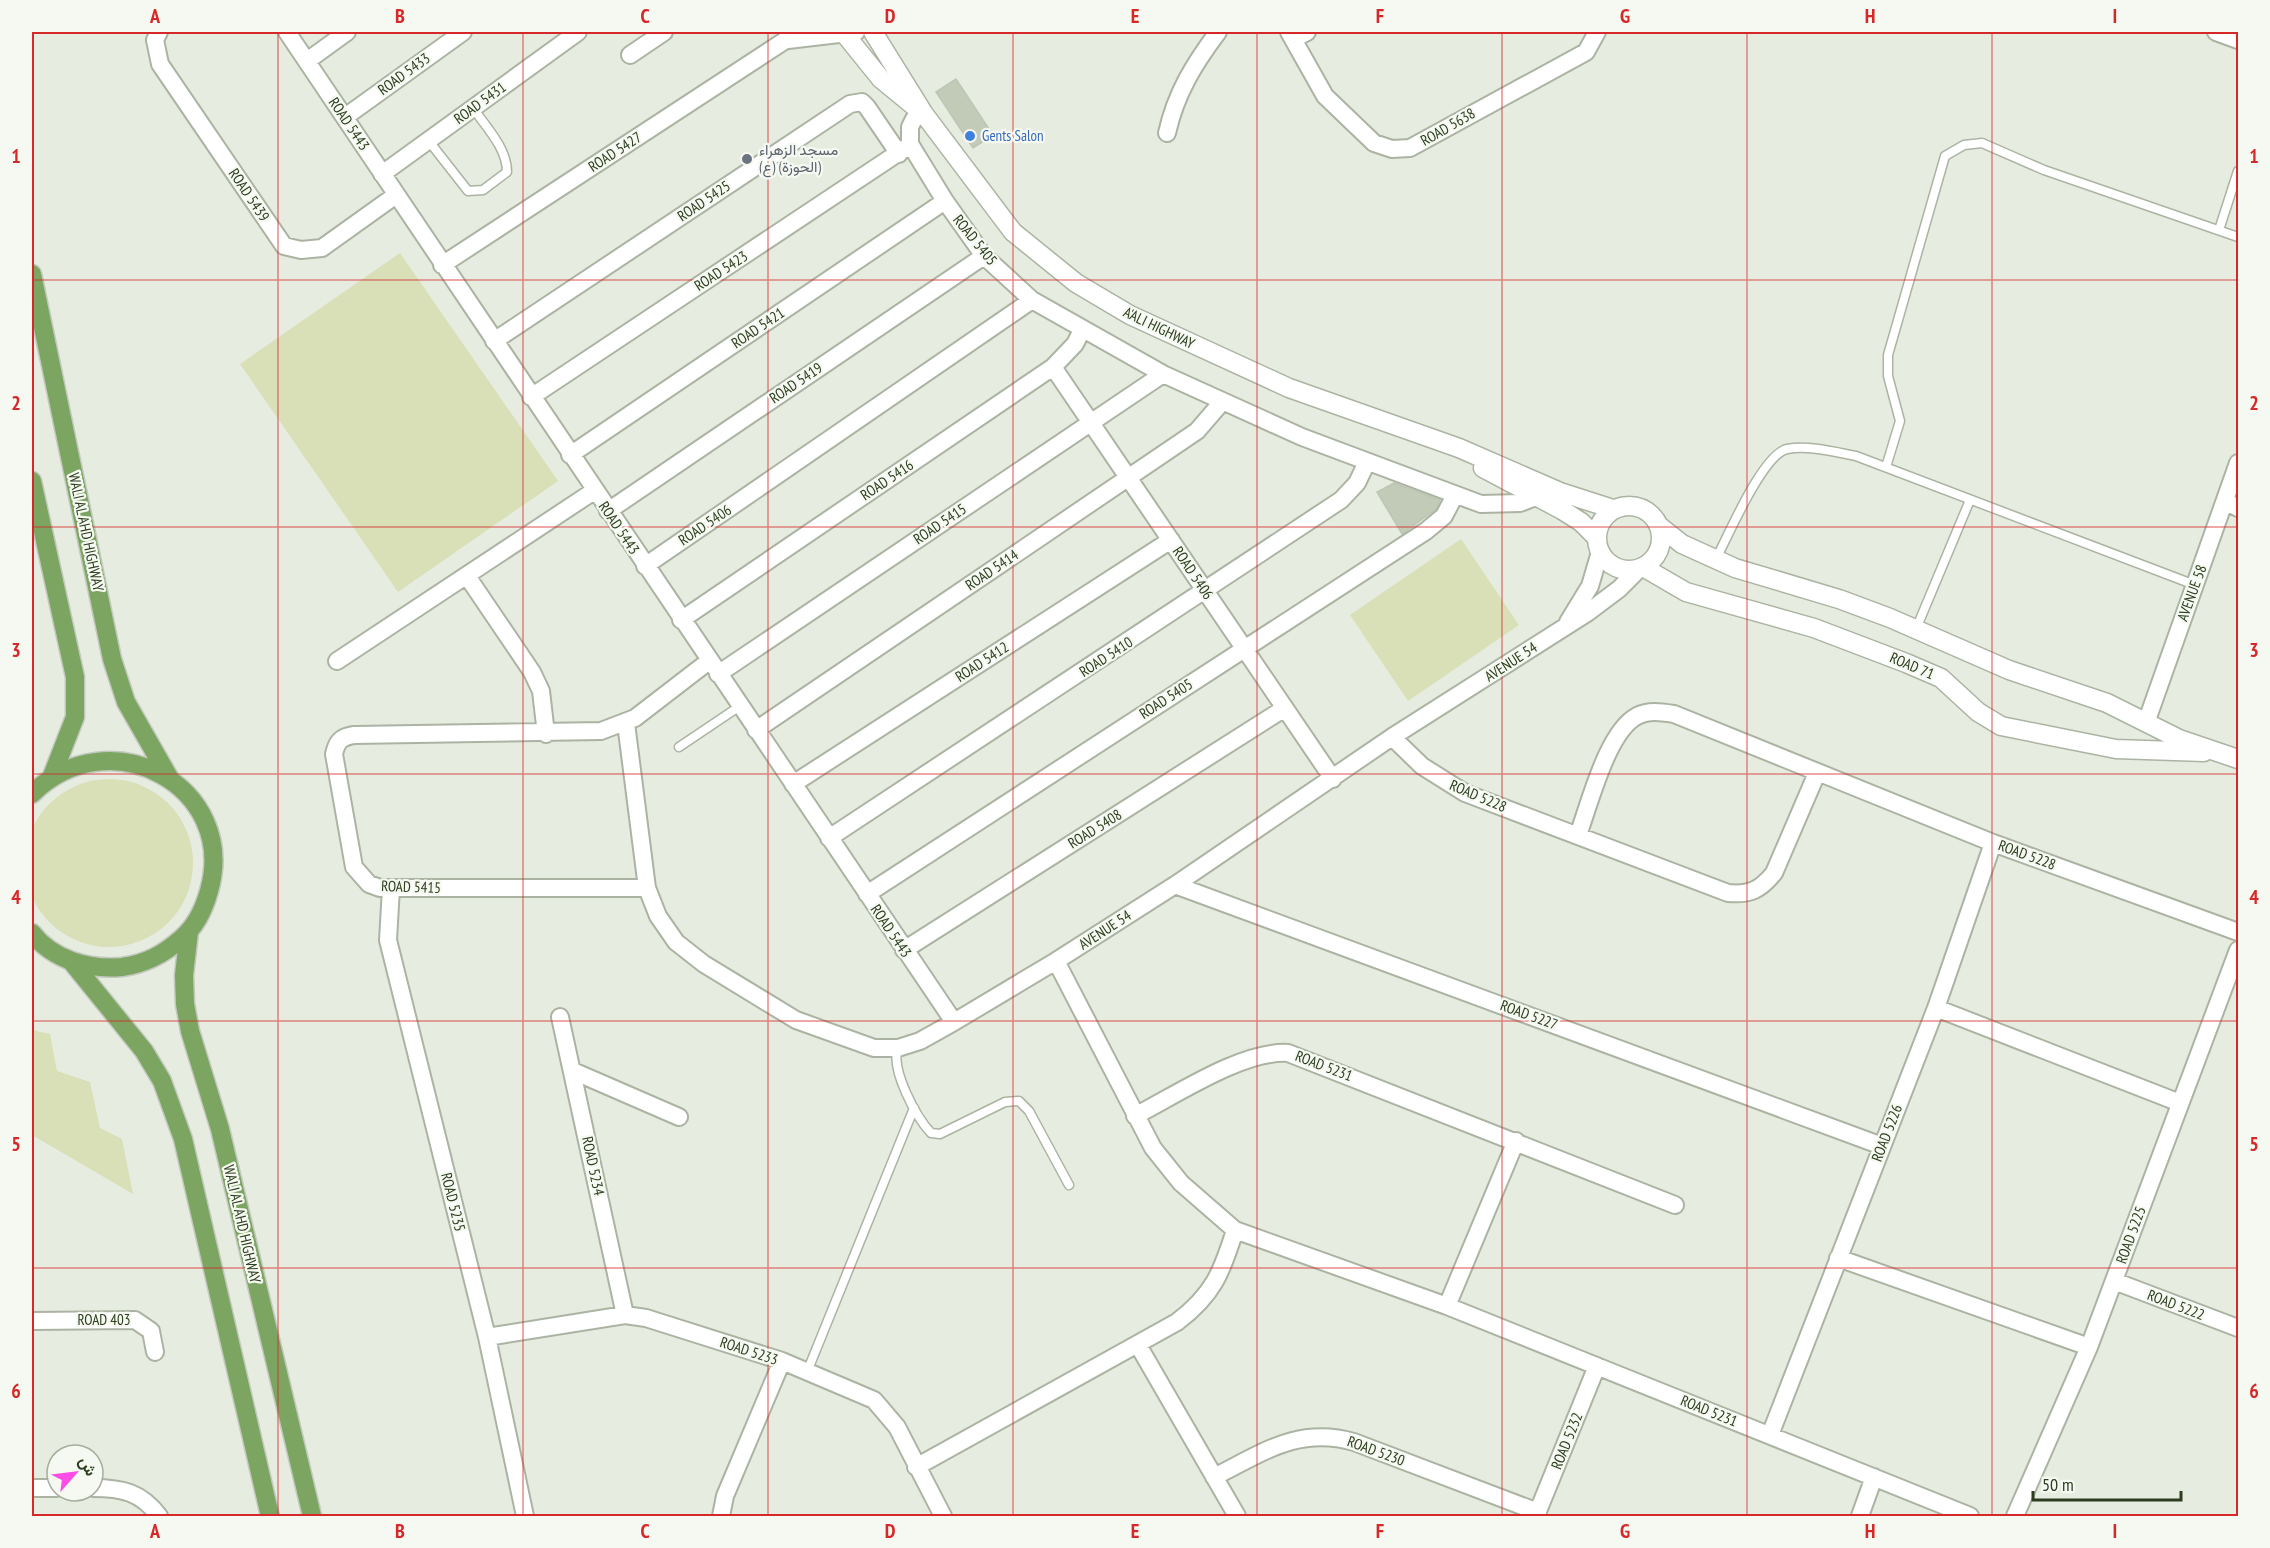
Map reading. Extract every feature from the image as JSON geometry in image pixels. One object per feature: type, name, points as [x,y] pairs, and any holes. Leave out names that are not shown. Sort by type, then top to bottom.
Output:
[{"type":"main road","name":"WALI AL AHD HIGHWAY","points":[[32,274],[112,659],[126,702],[170,779]]},
{"type":"main road","points":[[32,481],[75,677],[75,717],[52,776]]},
{"type":"main road","points":[[32,794],[52,776],[81,763],[112,759],[142,765],[170,779],[190,799],[205,823],[213,851],[212,880],[204,907],[189,932],[165,953],[135,965],[103,968],[71,961],[52,951],[32,933]]},
{"type":"main road","name":"WALI AL AHD HIGHWAY","points":[[189,932],[184,975],[185,1004],[190,1031],[220,1129],[312,1516]]},
{"type":"main road","points":[[71,961],[144,1051],[162,1082],[183,1139],[270,1516]]},
{"type":"street","name":"ROAD 5439","points":[[159,32],[155,40],[160,64],[284,246],[301,250],[322,248],[396,195]]},
{"type":"street","name":"ROAD 5443","points":[[287,32],[954,1023]]},
{"type":"street","points":[[307,61],[347,32]]},
{"type":"street","name":"ROAD 5433","points":[[345,117],[463,32]]},
{"type":"street","name":"ROAD 5431","points":[[382,174],[578,32]]},
{"type":"street","points":[[630,55],[664,32]]},
{"type":"street","name":"A'ALI HIGHWAY","points":[[847,32],[881,79],[899,96],[924,114]]},
{"type":"street","name":"ROAD 5427","points":[[442,265],[793,36],[847,32]]},
{"type":"street","name":"A'ALI HIGHWAY","points":[[873,32],[924,114],[1013,232],[1076,283],[1130,315],[1289,388],[1459,448],[1560,492],[1613,510]]},
{"type":"street","points":[[1167,134],[1171,115],[1185,79],[1218,32]]},
{"type":"street","points":[[2216,32],[2238,40]]},
{"type":"street","name":"ROAD 5638","points":[[1296,34],[1325,96],[1374,143],[1392,149],[1410,148],[1586,52],[1597,33]]},
{"type":"street","name":"ROAD 5425","points":[[494,341],[850,104],[862,102],[867,106],[904,149]]},
{"type":"street","points":[[904,149],[914,119],[924,114]]},
{"type":"street","name":"ROAD 5405","points":[[904,149],[984,256],[1032,300],[1082,330],[1163,374],[1222,402],[1302,437],[1455,495],[1481,504],[1500,506],[1520,503],[1538,496]]},
{"type":"street","name":"ROAD 5423","points":[[531,397],[904,149]]},
{"type":"street","name":"ROAD 5421","points":[[570,455],[945,201]]},
{"type":"street","name":"ROAD 5419","points":[[608,511],[984,256]]},
{"type":"street","name":"ROAD 5406","points":[[645,566],[1032,300]]},
{"type":"street","name":"ROAD 5416","points":[[681,620],[1053,367],[1075,344],[1082,330]]},
{"type":"street","name":"ROAD 5406","points":[[1053,367],[1333,779]]},
{"type":"street","name":"ROAD 5415","points":[[647,888],[391,888],[369,884],[354,867],[334,754],[336,743],[344,736],[354,735],[546,734],[601,731],[626,723],[1092,423],[1163,374]]},
{"type":"street","name":"ROAD 5414","points":[[756,730],[1197,431],[1222,402]]},
{"type":"street","name":"A'ALI HIGHWAY","points":[[1459,448],[1486,470],[1538,496],[1581,522],[1598,545]]},
{"type":"street","name":"ROAD 5410","points":[[829,838],[1341,500],[1358,483],[1367,462]]},
{"type":"street","name":"AVENUE 58","points":[[2146,723],[2195,585],[2231,505],[2238,463]]},
{"type":"street","points":[[337,661],[594,491]]},
{"type":"street","name":"ROAD 5405","points":[[867,894],[1431,528],[1444,516],[1455,495]]},
{"type":"street","points":[[1624,506],[1642,508],[1652,515],[1659,525],[1660,546],[1649,565],[1641,568],[1629,570],[1615,567],[1598,545],[1601,521],[1613,510],[1624,506]]},
{"type":"street","name":"ROAD 71","points":[[1659,525],[1682,544],[1735,568],[1839,599],[1916,629],[2009,670],[2107,703],[2179,740],[2238,759]]},
{"type":"street","name":"ROAD 5412","points":[[793,784],[1171,540]]},
{"type":"street","name":"AVENUE 54","points":[[1566,626],[1590,586],[1598,545]]},
{"type":"street","name":"ROAD 71","points":[[1641,568],[1686,592],[1814,628],[1941,678],[1978,712],[2001,726],[2116,749],[2182,753],[2214,751]]},
{"type":"street","name":"AVENUE 54","points":[[647,888],[658,916],[676,942],[704,964],[796,1020],[874,1048],[898,1048],[920,1041],[1056,961],[1175,885],[1392,737],[1566,626],[1619,589],[1641,568]]},
{"type":"street","points":[[467,576],[532,672],[541,691],[546,734]]},
{"type":"street","name":"ROAD 5408","points":[[904,950],[1285,708]]},
{"type":"street","name":"ROAD 5228","points":[[1578,835],[1614,739],[1624,724],[1639,715],[1656,711],[1674,714],[1993,843],[2238,932]]},
{"type":"street","points":[[626,723],[647,888]]},
{"type":"street","name":"ROAD 5228","points":[[1392,737],[1422,766],[1465,793],[1728,893],[1746,894],[1762,887],[1774,873],[1817,773]]},
{"type":"street","name":"ROAD 5226","points":[[1770,1435],[1936,1008],[1993,843]]},
{"type":"street","name":"ROAD 5227","points":[[1175,885],[1882,1146]]},
{"type":"street","name":"ROAD 5235","points":[[391,888],[388,940],[487,1337],[525,1516]]},
{"type":"street","name":"ROAD 5225","points":[[2015,1516],[2089,1347],[2180,1103],[2234,978],[2238,950]]},
{"type":"street","name":"ROAD 5231","points":[[1056,961],[1153,1148],[1181,1183],[1235,1230],[1447,1306],[1970,1516]]},
{"type":"street","points":[[1936,1008],[2180,1103]]},
{"type":"street","name":"ROAD 5234","points":[[560,1017],[625,1315]]},
{"type":"street","name":"ROAD 5231","points":[[1135,1116],[1245,1059],[1259,1054],[1281,1052],[1302,1057],[1675,1205]]},
{"type":"street","points":[[573,1071],[679,1117]]},
{"type":"street","points":[[1447,1306],[1516,1141]]},
{"type":"street","points":[[916,1467],[1138,1345],[1196,1308],[1211,1290],[1222,1269],[1235,1230]]},
{"type":"street","points":[[1838,1258],[2089,1347]]},
{"type":"street","name":"ROAD 5222","points":[[2114,1281],[2238,1328]]},
{"type":"street","name":"ROAD 5233","points":[[487,1337],[625,1315],[646,1318],[782,1361],[874,1400],[897,1427],[943,1516]]},
{"type":"street","name":"ROAD 403","points":[[32,1321],[135,1320],[151,1331],[155,1352]]},
{"type":"street","points":[[1138,1345],[1237,1516]]},
{"type":"street","points":[[721,1516],[725,1496],[782,1361]]},
{"type":"street","name":"ROAD 5232","points":[[1537,1514],[1597,1366]]},
{"type":"street","name":"ROAD 5230","points":[[1214,1477],[1282,1443],[1296,1438],[1325,1436],[1354,1442],[1537,1514]]},
{"type":"street","points":[[1860,1516],[1875,1477]]},
{"type":"street","points":[[105,1489],[130,1491],[145,1500],[159,1516]]},
{"type":"lane","points":[[428,141],[468,191],[483,190],[507,172],[507,164],[504,154],[473,108]]},
{"type":"lane","points":[[1886,467],[1900,421],[1888,376],[1888,356],[1945,156],[1964,145],[1982,142],[2044,170],[2238,237]]},
{"type":"lane","points":[[2219,230],[2238,171]]},
{"type":"lane","points":[[1716,559],[1766,464],[1785,449],[1815,449],[1856,456],[2195,585]]},
{"type":"lane","points":[[1916,629],[1970,500]]},
{"type":"lane","points":[[679,747],[740,706]]},
{"type":"lane","points":[[898,1048],[895,1056],[897,1064],[914,1108],[928,1130],[936,1135],[1005,1102],[1019,1101],[1029,1111],[1069,1185]]},
{"type":"lane","points":[[807,1372],[914,1108]]},
{"type":"green space","points":[[400,253],[558,481],[398,592],[240,364]]},
{"type":"green space","points":[[1461,539],[1519,625],[1408,701],[1350,615]]},
{"type":"green space","points":[[109,779],[141,785],[156,793],[168,804],[179,816],[187,831],[193,863],[187,895],[179,910],[168,922],[156,933],[141,941],[109,947],[77,941],[62,933],[50,922],[39,910],[31,895],[25,863],[31,831],[39,816],[50,804],[62,793],[77,785]]},
{"type":"green space","points":[[32,1030],[50,1034],[57,1071],[90,1082],[100,1128],[122,1139],[133,1194],[32,1135]]},
{"type":"building","points":[[956,79],[993,135],[973,148],[936,92]]},
{"type":"building","points":[[1394,483],[1440,500],[1436,509],[1402,534],[1377,492]]},
{"type":"place","name":"Gents Salon","points":[[970,136]]},
{"type":"place","name":"مسجد الزهراء (ع) (الحوزة)","points":[[747,159]]}]
